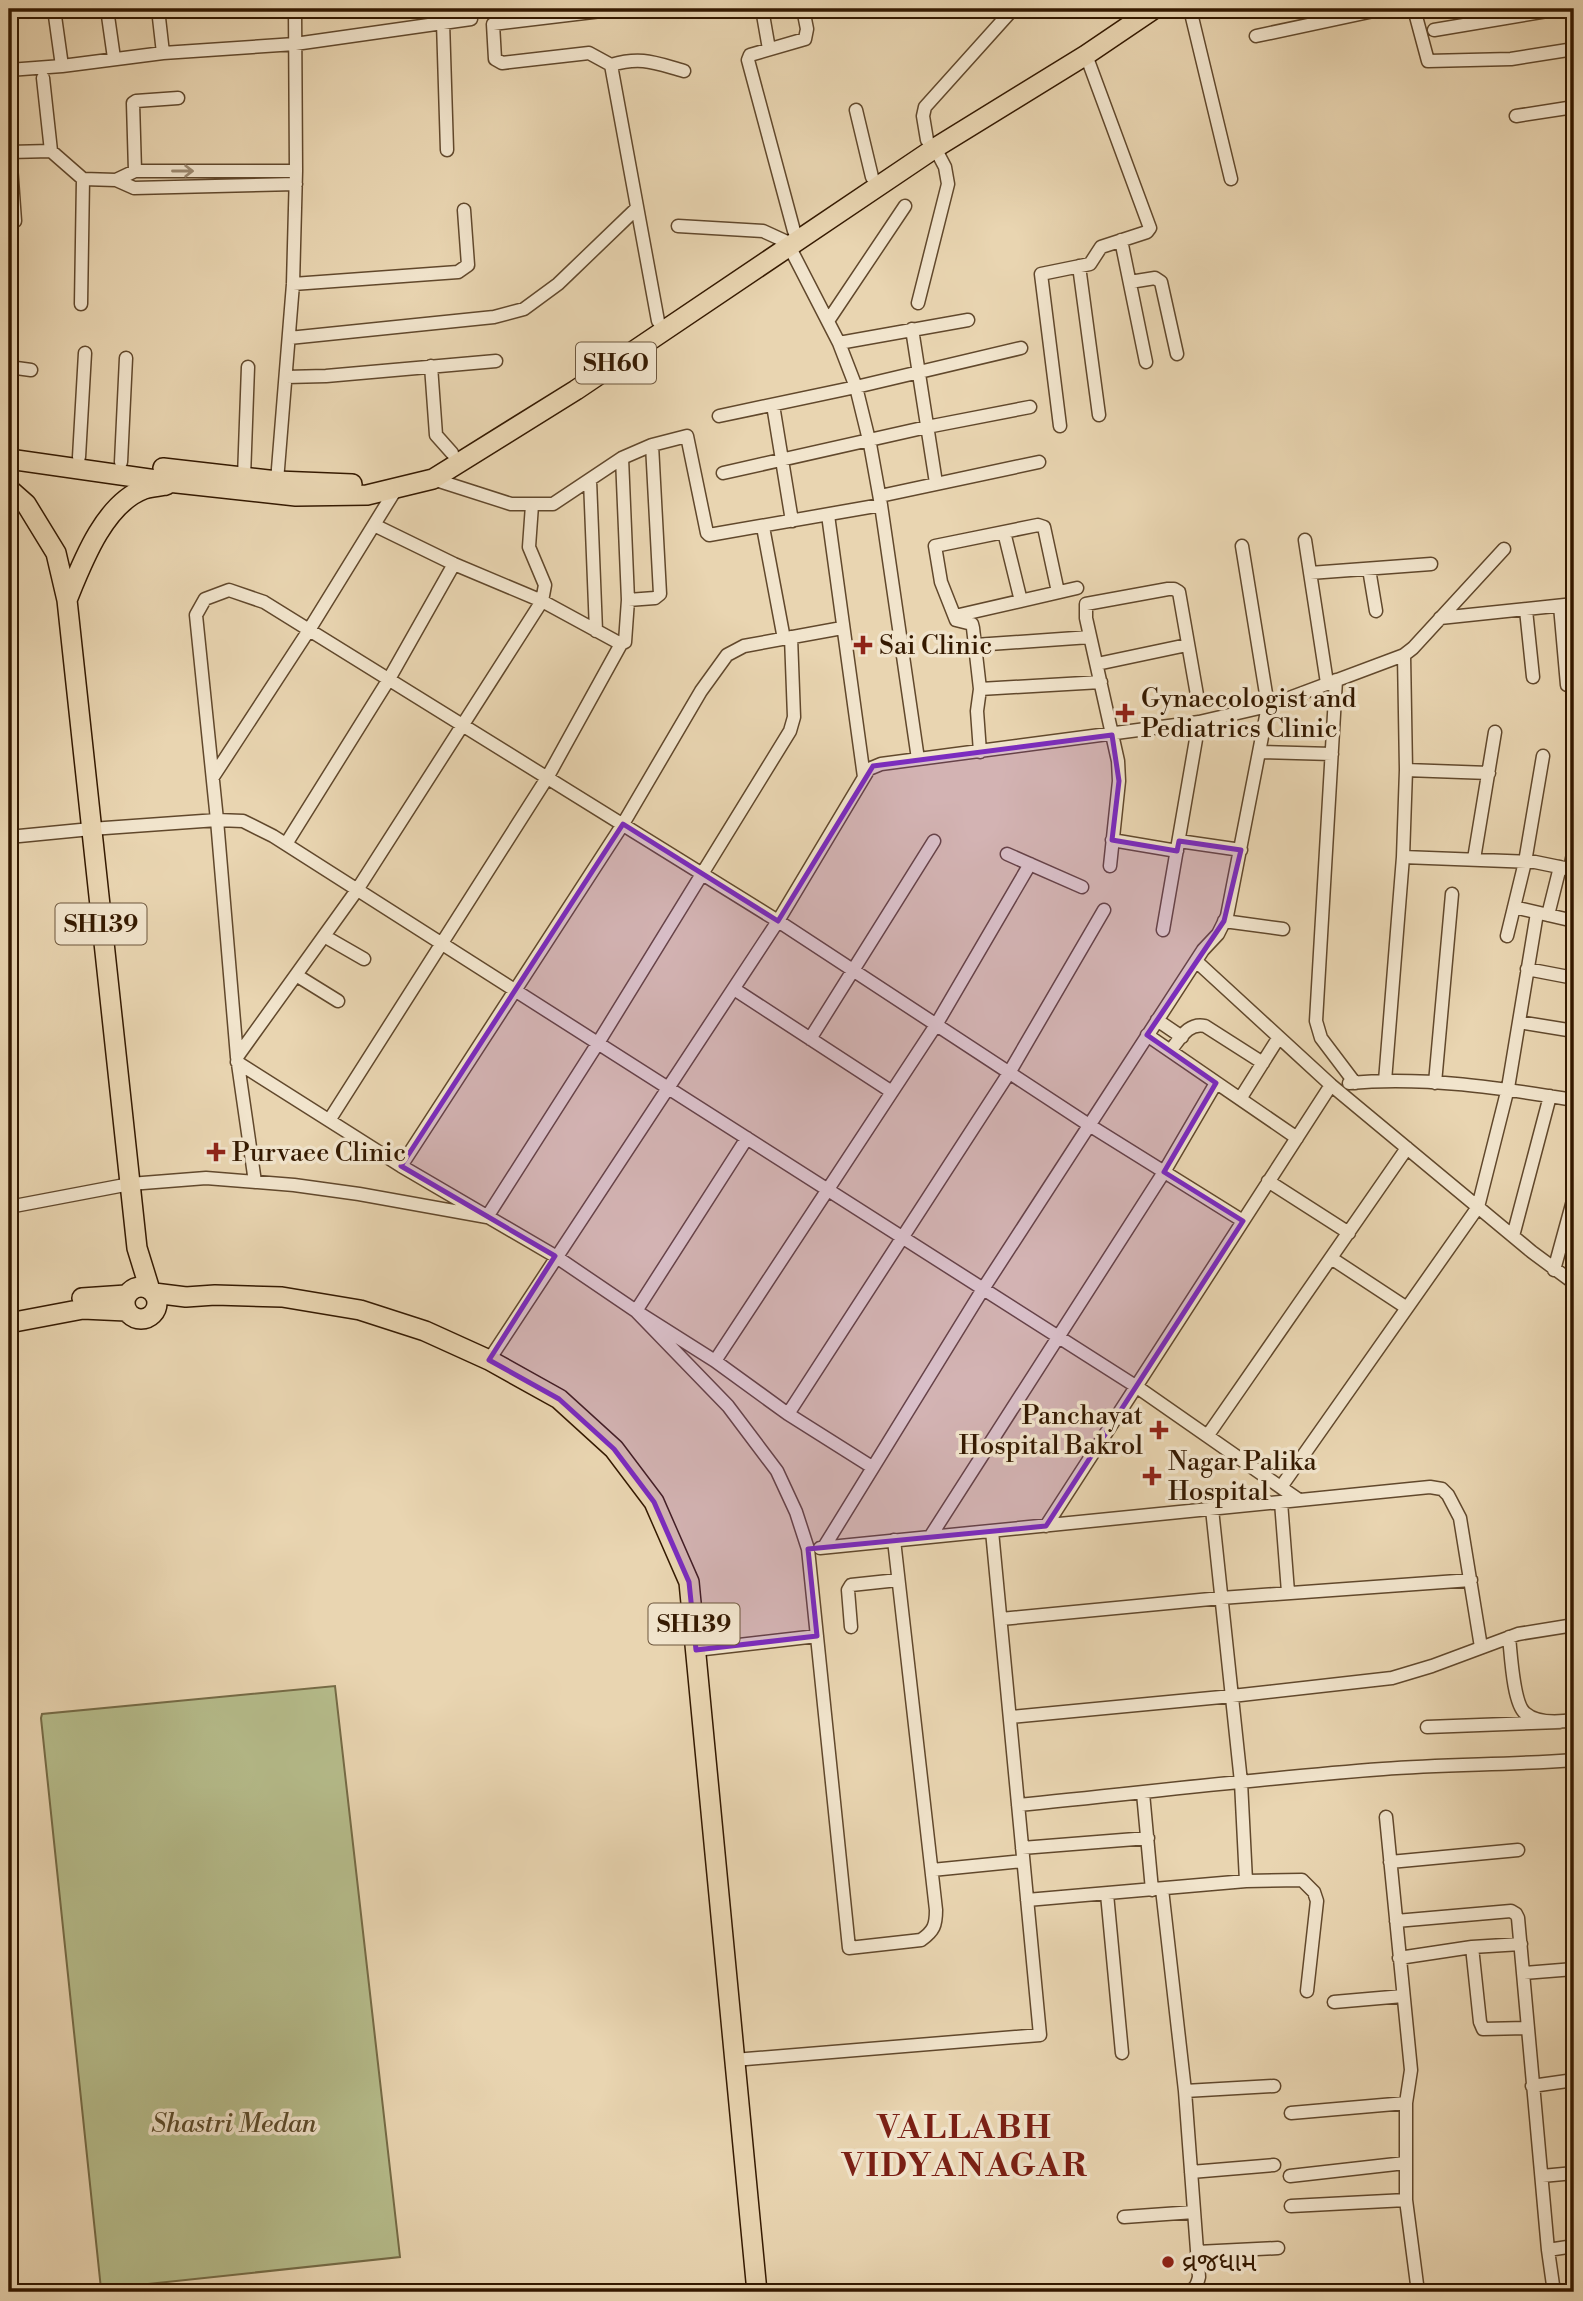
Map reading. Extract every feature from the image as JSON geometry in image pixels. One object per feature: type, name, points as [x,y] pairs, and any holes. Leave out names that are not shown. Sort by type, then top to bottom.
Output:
[{"type":"main road","name":"SH60","points":[[9,458],[277,488],[387,481],[434,464],[498,427],[788,238],[1131,9]]},
{"type":"main road","name":"SH60","points":[[9,448],[121,462],[178,477],[244,477],[304,497],[367,495],[433,479],[576,390],[872,177],[1086,55],[1154,9]]},
{"type":"main road","points":[[67,600],[82,563],[108,517],[127,499],[178,477]]},
{"type":"main road","name":"SH139","points":[[9,489],[26,505],[55,553],[67,600],[137,1248],[140,1298],[215,1295],[282,1297],[360,1310],[425,1331],[489,1360],[559,1399],[614,1449],[654,1502],[689,1582],[757,2292]]},
{"type":"main road","points":[[9,1311],[84,1297],[140,1298]]},
{"type":"main road","points":[[9,1323],[140,1298]]},
{"type":"street","points":[[54,9],[62,66]]},
{"type":"street","points":[[107,9],[114,58]]},
{"type":"street","points":[[158,9],[163,52]]},
{"type":"street","points":[[277,488],[293,284],[296,178],[295,9]]},
{"type":"street","points":[[618,9],[493,24],[495,59],[498,62],[589,52],[611,65],[647,60],[684,71]]},
{"type":"street","points":[[762,9],[769,49]]},
{"type":"street","points":[[803,9],[807,29],[805,39],[750,55],[748,60],[788,238],[839,343],[856,387],[869,440],[881,501],[918,760]]},
{"type":"street","points":[[918,303],[948,184],[945,167],[931,144],[923,116],[925,107],[1013,9]]},
{"type":"street","points":[[1189,9],[1231,178]]},
{"type":"street","points":[[1256,36],[1383,9]]},
{"type":"street","points":[[1413,9],[1428,61],[1511,59],[1574,50]]},
{"type":"street","points":[[1434,30],[1494,14],[1559,9]]},
{"type":"street","points":[[9,70],[62,66],[163,52],[295,44],[471,19]]},
{"type":"street","points":[[443,22],[447,150]]},
{"type":"street","points":[[1060,426],[1040,278],[1044,272],[1093,261],[1101,247],[1147,232],[1150,228],[1086,55]]},
{"type":"street","points":[[611,65],[658,321]]},
{"type":"street","points":[[43,78],[51,151],[83,179],[117,180],[134,188],[296,178]]},
{"type":"street","points":[[135,171],[133,103],[178,98]]},
{"type":"street","points":[[1516,116],[1574,107]]},
{"type":"street","points":[[856,110],[872,177]]},
{"type":"street","points":[[15,221],[10,152],[51,151]]},
{"type":"street","points":[[117,180],[135,171],[296,178]]},
{"type":"street","points":[[81,304],[83,179]]},
{"type":"street","points":[[828,321],[905,206]]},
{"type":"street","points":[[289,338],[494,317],[524,309],[558,284],[637,208]]},
{"type":"street","points":[[293,284],[464,270],[468,265],[464,211]]},
{"type":"street","points":[[678,226],[764,231],[788,238]]},
{"type":"street","points":[[1121,240],[1146,362]]},
{"type":"street","points":[[1079,266],[1099,415]]},
{"type":"street","points":[[1130,282],[1155,278],[1161,282],[1177,354]]},
{"type":"street","points":[[839,343],[968,320]]},
{"type":"street","points":[[912,330],[936,483]]},
{"type":"street","points":[[719,416],[1021,348]]},
{"type":"street","points":[[79,457],[85,353]]},
{"type":"street","points":[[121,462],[126,358]]},
{"type":"street","points":[[286,377],[496,361]]},
{"type":"street","points":[[430,366],[436,435],[452,453]]},
{"type":"street","points":[[9,367],[31,370]]},
{"type":"street","points":[[244,477],[248,367]]},
{"type":"street","points":[[773,405],[792,521]]},
{"type":"street","points":[[723,473],[1030,407]]},
{"type":"street","points":[[433,479],[511,504],[553,504],[622,458],[652,445],[684,436],[689,439],[709,535],[828,515],[936,483],[1039,462]]},
{"type":"street","points":[[628,600],[655,598],[660,594],[652,445]]},
{"type":"street","points":[[330,1119],[547,778],[626,637],[628,600],[622,458]]},
{"type":"street","points":[[590,480],[596,631]]},
{"type":"street","points":[[213,777],[309,630],[396,489]]},
{"type":"street","points":[[237,1059],[357,890],[542,601],[545,585],[529,548],[532,505]]},
{"type":"street","points":[[828,515],[864,777]]},
{"type":"street","points":[[374,525],[454,564],[542,601],[621,644]]},
{"type":"street","points":[[980,752],[976,711],[980,689],[972,624],[959,621],[955,616],[941,582],[935,546],[1038,525],[1044,527],[1058,592]]},
{"type":"street","points":[[487,1217],[598,1043],[790,731],[794,717],[788,638],[763,527]]},
{"type":"street","points":[[1004,532],[1020,601]]},
{"type":"street","points":[[1305,540],[1332,682],[1332,754],[1316,1021],[1321,1038],[1355,1083]]},
{"type":"street","points":[[824,1547],[983,1289],[1147,1035],[1196,961],[1218,934],[1224,921],[1241,850],[1268,706],[1242,546]]},
{"type":"street","points":[[489,1360],[778,921],[873,765],[1112,735],[1199,722],[1268,706],[1404,655],[1504,549]]},
{"type":"street","points":[[285,844],[389,679],[454,564]]},
{"type":"street","points":[[1310,573],[1431,564]]},
{"type":"street","points":[[1368,569],[1376,611]]},
{"type":"street","points":[[955,616],[1077,588]]},
{"type":"street","points":[[1110,866],[1119,781],[1118,761],[1084,610],[1086,604],[1174,589],[1179,592],[1197,695]]},
{"type":"street","points":[[255,1182],[237,1059],[196,615],[205,599],[229,590],[264,602],[623,824],[778,921],[1089,1125],[1243,1221]]},
{"type":"street","points":[[1440,618],[1574,604]]},
{"type":"street","points":[[1560,606],[1567,685]]},
{"type":"street","points":[[1525,610],[1533,677]]},
{"type":"street","points":[[401,1166],[623,824],[702,691],[727,655],[744,646],[842,628]]},
{"type":"street","points":[[975,645],[1090,637]]},
{"type":"street","points":[[1097,664],[1187,645]]},
{"type":"street","points":[[1385,1081],[1403,857],[1406,770],[1404,655]]},
{"type":"street","points":[[980,689],[1101,682]]},
{"type":"street","points":[[1163,930],[1199,722]]},
{"type":"street","points":[[1474,859],[1495,732]]},
{"type":"street","points":[[1259,752],[1332,754]]},
{"type":"street","points":[[1507,936],[1525,862],[1543,756]]},
{"type":"street","points":[[1406,770],[1489,774]]},
{"type":"street","points":[[9,837],[91,828],[217,820],[243,821],[285,844],[1137,1387],[1299,1500]]},
{"type":"street","points":[[1112,840],[1241,850]]},
{"type":"street","points":[[810,1039],[934,841]]},
{"type":"street","points":[[1281,1487],[1478,1207],[1508,1088],[1527,969],[1543,914],[1568,869],[1574,849]]},
{"type":"street","points":[[1007,854],[1082,887]]},
{"type":"street","points":[[1403,857],[1525,862],[1568,869]]},
{"type":"street","points":[[715,1361],[936,1025],[1030,864]]},
{"type":"street","points":[[1435,1083],[1452,894]]},
{"type":"street","points":[[1514,907],[1574,921]]},
{"type":"street","points":[[788,1414],[1009,1073],[1104,910]]},
{"type":"street","points":[[1224,921],[1283,929]]},
{"type":"street","points":[[324,936],[364,959]]},
{"type":"street","points":[[1196,961],[1331,1085],[1554,1270],[1574,1283]]},
{"type":"street","points":[[1527,969],[1574,978]]},
{"type":"street","points":[[296,975],[338,1000]]},
{"type":"street","points":[[734,989],[892,1092]]},
{"type":"street","points":[[1157,1020],[1182,1037]]},
{"type":"street","points":[[1519,1022],[1574,1031]]},
{"type":"street","points":[[1170,1051],[1191,1026],[1197,1024],[1205,1026],[1263,1063]]},
{"type":"street","points":[[1147,1035],[1297,1138]]},
{"type":"street","points":[[1240,1099],[1279,1037]]},
{"type":"street","points":[[237,1059],[401,1166],[555,1256],[715,1361],[788,1414],[872,1467]]},
{"type":"street","points":[[1331,1085],[1385,1081],[1435,1083],[1508,1088],[1574,1100]]},
{"type":"street","points":[[930,1537],[1164,1172],[1216,1083]]},
{"type":"street","points":[[1046,1526],[1331,1085]]},
{"type":"street","points":[[1513,1236],[1550,1096]]},
{"type":"street","points":[[636,1311],[747,1138]]},
{"type":"street","points":[[1208,1435],[1407,1148]]},
{"type":"street","points":[[9,1204],[130,1184],[206,1178],[359,1194],[487,1217]]},
{"type":"street","points":[[1269,1181],[1349,1233]]},
{"type":"street","points":[[1554,1270],[1574,1197]]},
{"type":"street","points":[[1331,1258],[1407,1308]]},
{"type":"street","points":[[636,1311],[728,1406],[777,1471],[796,1512],[808,1549],[849,1948],[921,1940],[930,1934],[936,1925],[894,1540]]},
{"type":"street","points":[[808,1549],[1430,1487],[1442,1489],[1455,1505],[1460,1517],[1481,1647]]},
{"type":"street","points":[[1281,1502],[1288,1592]]},
{"type":"street","points":[[1212,1509],[1241,1782],[1246,1881]]},
{"type":"street","points":[[734,2060],[1040,2035],[992,1531]]},
{"type":"street","points":[[851,1627],[848,1590],[851,1585],[898,1580]]},
{"type":"street","points":[[1001,1619],[1288,1592],[1471,1580]]},
{"type":"street","points":[[1010,1717],[1392,1678],[1432,1666],[1518,1633],[1574,1625]]},
{"type":"street","points":[[696,1650],[817,1636]]},
{"type":"street","points":[[1509,1637],[1518,1702],[1524,1713],[1535,1718],[1560,1722]]},
{"type":"street","points":[[1427,1727],[1574,1720]]},
{"type":"street","points":[[1018,1805],[1381,1769],[1574,1760]]},
{"type":"street","points":[[1143,1793],[1147,1838],[1157,1889],[1185,2091],[1199,2277],[1192,2291],[1180,2292]]},
{"type":"street","points":[[1386,1817],[1410,2070],[1406,2103],[1406,2200],[1418,2292]]},
{"type":"street","points":[[932,1870],[1023,1854],[1147,1838]]},
{"type":"street","points":[[1390,1862],[1518,1850]]},
{"type":"street","points":[[1027,1900],[1246,1881],[1302,1880],[1314,1892],[1317,1913],[1307,1991]]},
{"type":"street","points":[[1107,1894],[1122,2053]]},
{"type":"street","points":[[1396,1921],[1511,1911],[1516,1914],[1554,2292]]},
{"type":"street","points":[[1399,1958],[1472,1947],[1521,1944]]},
{"type":"street","points":[[1472,1947],[1483,2029],[1528,2028]]},
{"type":"street","points":[[1523,1973],[1574,1969]]},
{"type":"street","points":[[1334,2002],[1403,1996]]},
{"type":"street","points":[[1532,2086],[1574,2080]]},
{"type":"street","points":[[1185,2091],[1274,2086]]},
{"type":"street","points":[[1291,2113],[1406,2103]]},
{"type":"street","points":[[1290,2176],[1405,2163]]},
{"type":"street","points":[[1191,2172],[1274,2165]]},
{"type":"street","points":[[1542,2176],[1574,2173]]},
{"type":"street","points":[[1291,2206],[1406,2200]]},
{"type":"street","points":[[1124,2217],[1194,2212]]},
{"type":"street","points":[[1548,2250],[1574,2246]]},
{"type":"street","points":[[1197,2252],[1278,2248]]},
{"type":"highlighted area","points":[[1112,735],[1119,781],[1112,840],[1177,851],[1179,841],[1241,850],[1224,921],[1147,1035],[1216,1083],[1164,1172],[1243,1221],[1046,1526],[808,1549],[817,1636],[696,1650],[689,1582],[654,1502],[614,1449],[559,1399],[489,1360],[555,1256],[401,1166],[623,824],[778,921],[873,766]]},
{"type":"green space","name":"Shastri Medan","points":[[335,1686],[400,2257],[101,2289],[42,1714]]},
{"type":"place","name":"Sai Clinic","points":[[863,645]]},
{"type":"place","name":"Gynaecologist and Pediatrics Clinic","points":[[1125,713]]},
{"type":"place","name":"Purvaee Clinic","points":[[216,1152]]},
{"type":"place","name":"Panchayat Hospital Bakrol","points":[[1159,1430]]},
{"type":"place","name":"Nagar Palika Hospital","points":[[1152,1476]]},
{"type":"place","name":"વ્રજધામ","points":[[1168,2262]]},
{"type":"district","name":"VALLABH VIDYANAGAR","points":[[965,2145]]}]
